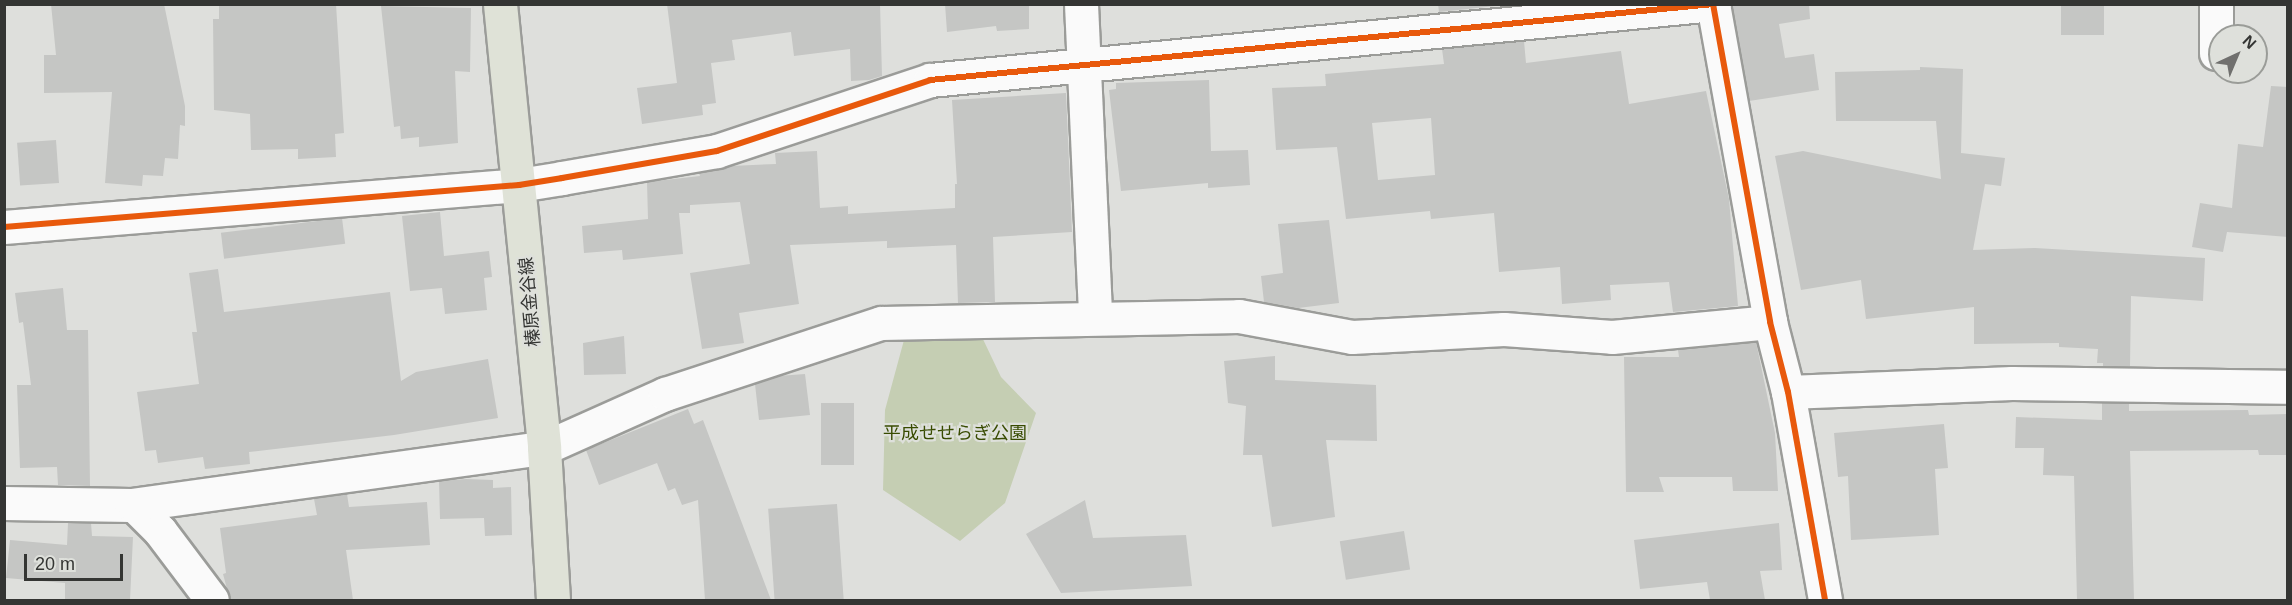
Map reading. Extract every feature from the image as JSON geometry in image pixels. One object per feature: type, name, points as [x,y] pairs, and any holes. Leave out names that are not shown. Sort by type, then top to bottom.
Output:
[{"type":"main road","name":"榛原金谷線","points":[[500,4],[544,448],[553,600]]},
{"type":"street","points":[[1082,4],[1095,318]]},
{"type":"street","points":[[4,226],[519,185],[717,151],[930,80],[1084,63],[1713,4],[1770,322],[1788,392],[1825,600]]},
{"type":"street","points":[[2216,4],[2216,24]]},
{"type":"street","points":[[4,503],[134,505],[544,448],[665,394],[880,324],[1239,316],[1352,337],[1504,329],[1612,337],[1770,322]]},
{"type":"street","points":[[1788,392],[2012,382],[2288,387]]},
{"type":"street","points":[[134,505],[160,531],[212,600]]},
{"type":"green space","name":"平成せせらぎ公園","points":[[981,335],[1001,377],[1036,413],[1005,503],[960,541],[883,490],[885,410],[904,340]]},
{"type":"building","points":[[51,4],[164,4],[185,106],[185,126],[180,125],[178,159],[165,158],[163,176],[143,175],[142,186],[105,183],[112,92],[44,93],[44,55],[56,55]]},
{"type":"building","points":[[219,4],[336,4],[344,133],[335,134],[336,157],[298,159],[298,149],[251,150],[250,114],[214,110],[213,19],[219,19]]},
{"type":"building","points":[[667,4],[880,4],[882,76],[869,80],[851,81],[850,49],[794,56],[791,32],[732,40],[735,60],[711,63],[716,103],[702,105],[703,115],[642,124],[637,88],[677,83]]},
{"type":"building","points":[[945,4],[1029,4],[1029,29],[997,31],[996,26],[947,32]]},
{"type":"building","points":[[1438,4],[1514,4],[1439,12]]},
{"type":"building","points":[[1732,4],[1809,4],[1810,19],[1779,24],[1785,58],[1814,54],[1819,90],[1749,101]]},
{"type":"building","points":[[2061,4],[2104,4],[2104,35],[2061,35]]},
{"type":"building","points":[[381,6],[471,8],[470,72],[455,71],[458,143],[419,147],[419,137],[401,139],[400,126],[394,127]]},
{"type":"building","points":[[1524,41],[1526,63],[1621,51],[1629,104],[1706,91],[1729,199],[1738,306],[1673,312],[1669,282],[1610,285],[1611,300],[1562,304],[1560,267],[1499,272],[1494,213],[1431,219],[1430,211],[1346,219],[1337,147],[1276,150],[1272,88],[1326,86],[1325,74],[1444,64],[1442,49]],"holes":[[[1431,118],[1435,175],[1378,180],[1372,123]]]},
{"type":"building","points":[[1920,67],[1963,69],[1961,153],[2005,158],[2001,186],[1985,184],[1973,250],[2035,248],[2205,258],[2203,301],[2131,296],[2130,366],[2103,366],[2103,363],[2097,363],[2098,349],[2059,347],[2059,343],[1974,344],[1974,307],[1866,319],[1861,280],[1801,290],[1775,156],[1803,151],[1941,179],[1936,121],[1836,121],[1835,72],[1920,70]]},
{"type":"building","points":[[1209,80],[1211,151],[1248,150],[1250,185],[1208,188],[1208,183],[1121,191],[1109,90],[1116,89],[1116,83]]},
{"type":"building","points":[[2271,86],[2288,87],[2288,237],[2227,232],[2223,252],[2192,247],[2200,203],[2232,208],[2238,144],[2263,147]]},
{"type":"building","points":[[1066,93],[1072,232],[993,237],[995,302],[958,303],[956,245],[887,248],[887,241],[790,245],[799,304],[739,313],[744,343],[702,349],[690,273],[750,264],[740,202],[690,205],[690,213],[679,213],[683,254],[623,260],[622,250],[584,253],[582,226],[648,219],[647,182],[700,176],[699,173],[731,166],[776,164],[775,153],[817,151],[820,208],[848,206],[848,214],[955,208],[955,184],[957,184],[952,100]]},
{"type":"building","points":[[56,140],[59,183],[20,186],[17,143]]},
{"type":"building","points":[[440,212],[444,256],[489,251],[492,277],[484,278],[487,310],[445,314],[442,288],[410,291],[402,216]]},
{"type":"building","points":[[342,218],[345,244],[224,259],[221,233]]},
{"type":"building","points":[[1329,220],[1339,303],[1298,308],[1264,302],[1261,276],[1283,273],[1278,224]]},
{"type":"building","points":[[218,269],[224,312],[390,292],[401,381],[416,372],[488,359],[498,418],[394,435],[249,452],[250,464],[205,469],[203,457],[158,463],[156,450],[145,451],[137,392],[199,384],[192,332],[197,332],[189,273]]},
{"type":"building","points":[[63,288],[67,330],[88,330],[90,486],[58,485],[57,467],[20,468],[17,385],[31,385],[23,322],[19,323],[15,293]]},
{"type":"building","points":[[624,336],[626,374],[584,375],[583,343]]},
{"type":"building","points":[[1756,342],[1775,433],[1778,491],[1733,491],[1732,477],[1659,477],[1664,492],[1626,492],[1624,357],[1679,357],[1678,350]]},
{"type":"building","points":[[1275,356],[1275,380],[1376,385],[1377,441],[1326,440],[1335,517],[1272,527],[1262,455],[1243,455],[1246,406],[1228,403],[1224,361]]},
{"type":"building","points":[[805,374],[810,415],[759,420],[755,384],[778,376]]},
{"type":"building","points":[[821,403],[854,403],[854,465],[821,465]]},
{"type":"building","points":[[2102,403],[2129,403],[2129,411],[2248,410],[2249,415],[2288,414],[2288,455],[2259,455],[2258,450],[2130,451],[2134,600],[2077,600],[2074,476],[2043,475],[2044,448],[2015,448],[2016,417],[2102,420]]},
{"type":"building","points":[[688,409],[694,424],[703,420],[771,600],[705,600],[698,500],[682,505],[675,488],[668,491],[657,463],[599,485],[586,450]]},
{"type":"building","points":[[1944,424],[1948,468],[1935,469],[1939,535],[1851,540],[1848,476],[1838,477],[1834,433]]},
{"type":"building","points":[[493,480],[493,488],[511,487],[512,535],[485,536],[484,518],[440,519],[439,481]]},
{"type":"building","points":[[347,494],[349,507],[427,502],[430,545],[346,550],[353,600],[230,600],[223,574],[226,573],[220,528],[317,515],[314,499]]},
{"type":"building","points":[[1085,500],[1093,538],[1186,535],[1192,586],[1061,593],[1026,534]]},
{"type":"building","points":[[837,504],[844,600],[775,600],[768,509]]},
{"type":"building","points":[[68,523],[91,523],[92,536],[133,537],[130,600],[65,600],[65,583],[6,578],[10,540],[67,545]]},
{"type":"building","points":[[1779,523],[1782,570],[1760,571],[1765,600],[1710,600],[1707,582],[1640,589],[1634,540]]},
{"type":"building","points":[[1404,531],[1410,570],[1346,580],[1340,541]]},
{"type":"cycle path","points":[[4,227],[519,185],[717,151],[930,80],[1713,4],[1770,322],[1788,392],[1825,600]]}]
